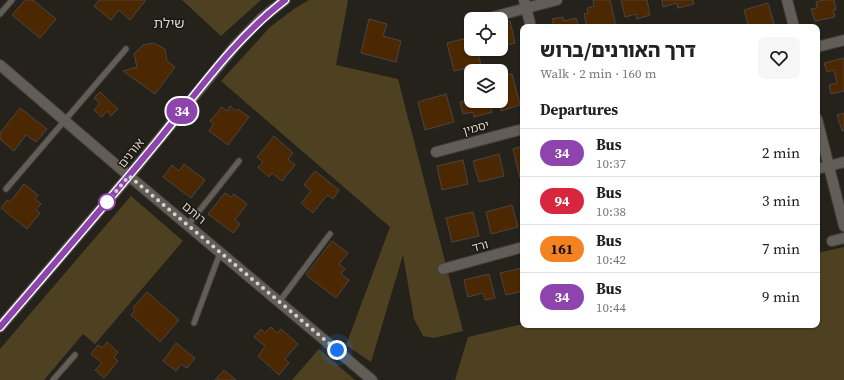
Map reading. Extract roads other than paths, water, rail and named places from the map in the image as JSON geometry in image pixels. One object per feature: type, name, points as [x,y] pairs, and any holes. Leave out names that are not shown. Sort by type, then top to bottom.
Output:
[{"type":"street","name":"אורנים","points":[[0,327],[129,176],[235,46],[262,18],[285,0]]},
{"type":"street","points":[[504,12],[525,4],[557,0]]},
{"type":"street","points":[[787,0],[793,24]]},
{"type":"street","points":[[525,4],[530,24]]},
{"type":"street","points":[[820,46],[844,40]]},
{"type":"street","name":"רותם","points":[[0,65],[129,176],[372,380]]},
{"type":"street","name":"יסמין","points":[[436,152],[520,130]]},
{"type":"street","points":[[820,131],[844,226]]},
{"type":"street","points":[[820,168],[844,162]]},
{"type":"street","points":[[832,241],[844,238]]},
{"type":"street","name":"ורד","points":[[443,269],[520,249]]},
{"type":"lane","points":[[0,14],[12,0]]},
{"type":"lane","points":[[6,189],[126,49]]},
{"type":"lane","points":[[188,225],[239,161]]},
{"type":"lane","points":[[279,302],[330,234]]},
{"type":"lane","points":[[194,323],[220,253]]},
{"type":"lane","points":[[53,380],[75,355]]},
{"type":"district","name":"שילת","points":[[169,23]]}]
